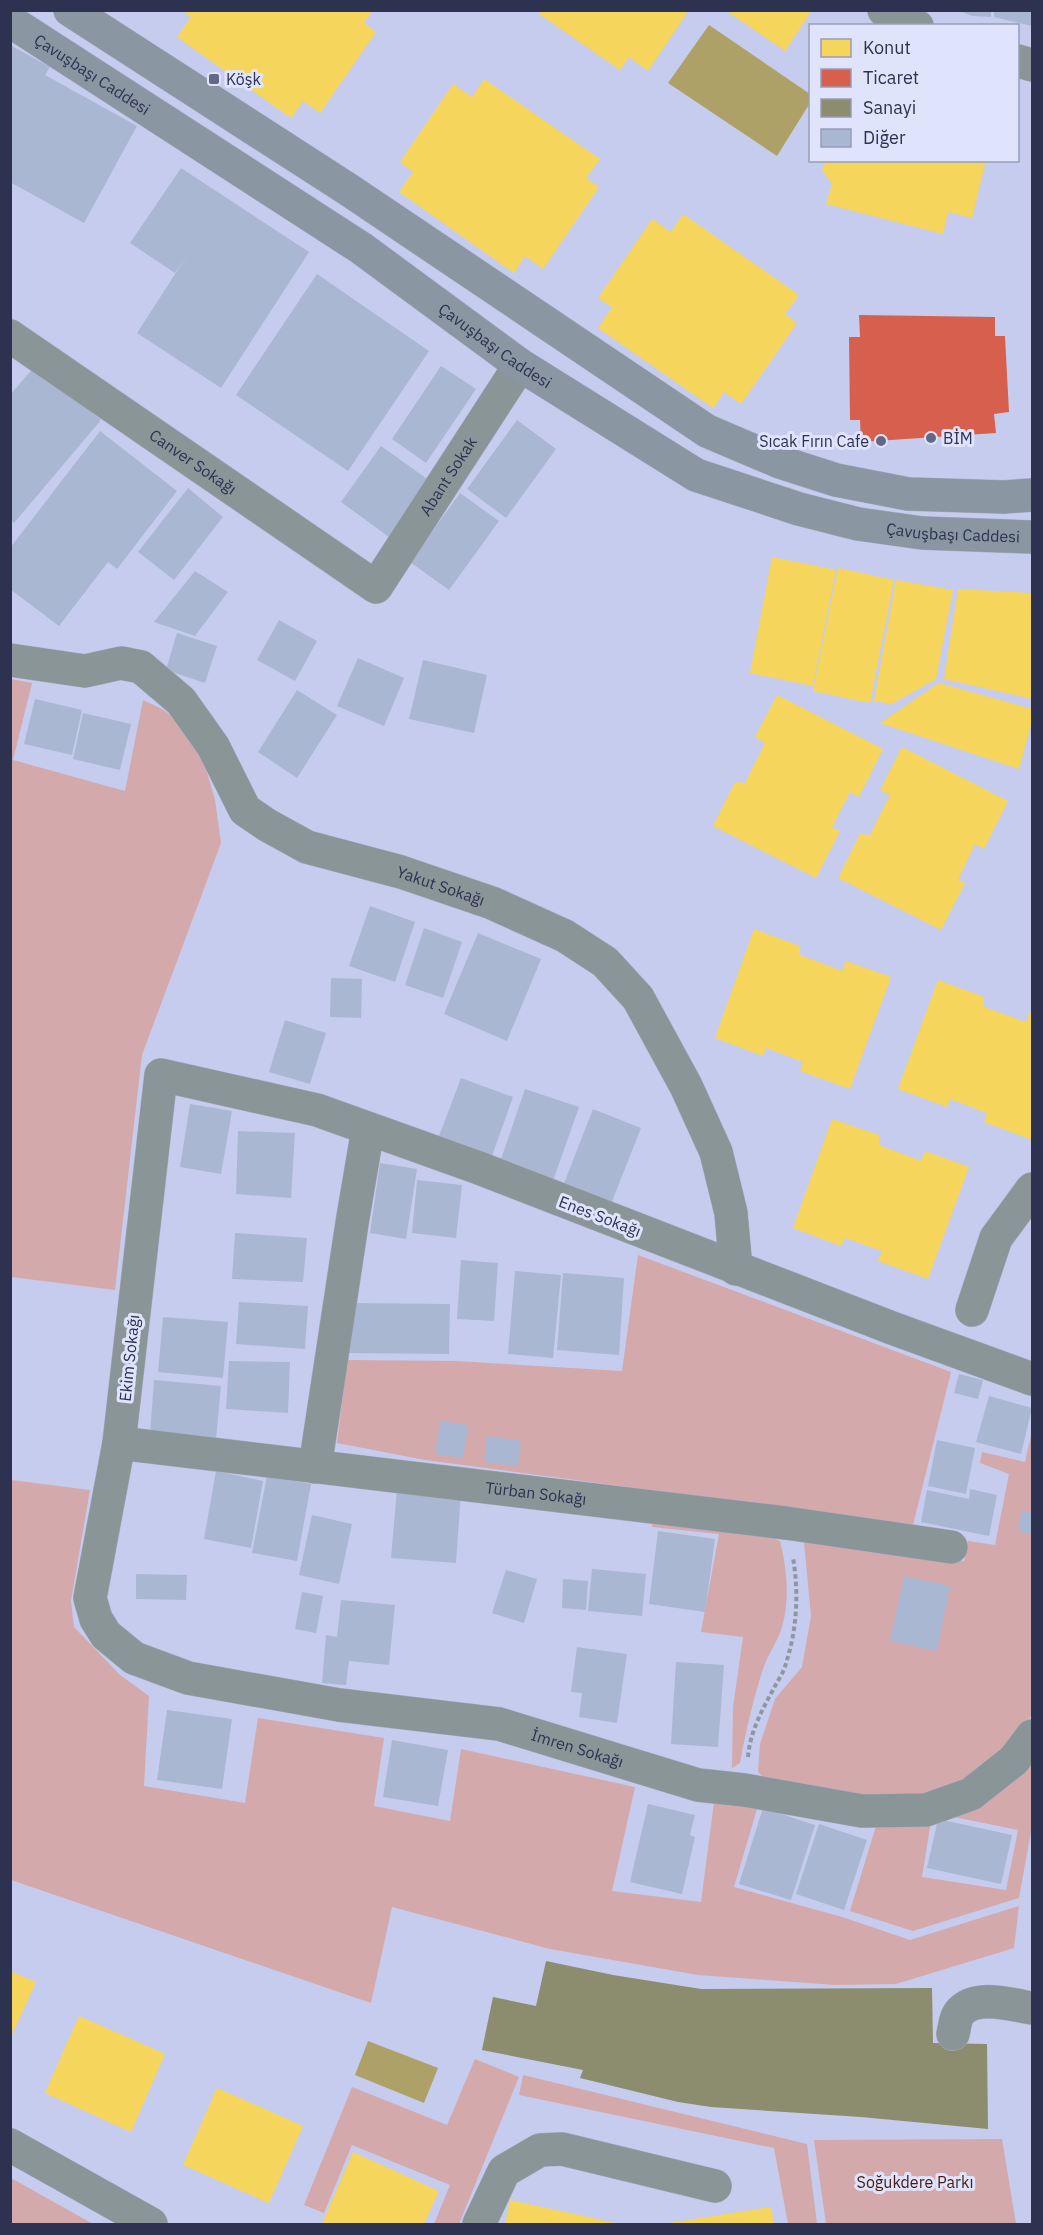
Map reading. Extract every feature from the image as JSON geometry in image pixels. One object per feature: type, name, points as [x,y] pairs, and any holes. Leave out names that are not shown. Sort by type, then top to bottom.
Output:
[{"type":"main road","points":[[70,10],[349,190],[707,431],[780,462],[836,480],[908,494],[1004,497],[1032,495]]},
{"type":"main road","name":"Çavuşbaşı Caddesi","points":[[10,21],[361,248],[520,365],[696,475],[799,509],[858,524],[922,533],[1032,537]]},
{"type":"street","points":[[884,10],[913,24]]},
{"type":"street","name":"Canver Sokağı","points":[[10,336],[376,587]]},
{"type":"street","name":"Abant Sokak","points":[[376,587],[520,365]]},
{"type":"street","name":"Yakut Sokağı","points":[[10,660],[85,671],[120,663],[141,668],[181,701],[213,746],[245,810],[267,825],[306,847],[401,872],[492,903],[566,936],[605,962],[638,998],[686,1086],[716,1152],[731,1213],[736,1269]]},
{"type":"street","name":"Enes Sokağı","points":[[161,1075],[317,1110],[479,1168],[736,1269],[1032,1379]]},
{"type":"street","name":"Ekim Sokağı","points":[[106,1635],[96,1619],[90,1598],[119,1443],[161,1075]]},
{"type":"street","points":[[315,1467],[352,1217],[369,1129]]},
{"type":"street","points":[[972,1310],[996,1238],[1032,1189]]},
{"type":"street","name":"Türban Sokağı","points":[[119,1443],[786,1523],[951,1547]]},
{"type":"street","name":"İmren Sokağı","points":[[106,1635],[134,1658],[188,1678],[339,1705],[500,1724],[698,1785],[744,1790],[862,1811],[926,1810],[971,1794],[1014,1760],[1032,1736]]},
{"type":"street","points":[[953,2034],[961,2011],[973,2004],[987,2002],[1032,2007]]},
{"type":"street","points":[[10,2145],[150,2224]]},
{"type":"street","points":[[478,2224],[504,2171],[540,2150],[562,2149],[715,2187]]},
{"type":"path","points":[[744,1790],[749,1740],[763,1707],[786,1664],[795,1625],[796,1578],[786,1523]]},
{"type":"green space","points":[[11,679],[32,683],[13,760],[125,791],[143,700],[164,710],[181,724],[204,762],[215,800],[221,843],[142,1055],[115,1290],[11,1277]]},
{"type":"green space","points":[[638,1255],[951,1372],[913,1525],[425,1460],[337,1443],[347,1360],[456,1361],[622,1371]]},
{"type":"green space","points":[[1032,1431],[1032,1714],[1017,1741],[968,1777],[910,1801],[769,1782],[758,1772],[760,1744],[775,1699],[802,1667],[811,1616],[804,1542],[809,1537],[964,1561],[968,1541],[995,1545],[1009,1474],[980,1463],[982,1452],[1025,1462]]},
{"type":"green space","points":[[11,1480],[90,1490],[71,1601],[74,1627],[120,1675],[149,1696],[144,1786],[245,1803],[258,1718],[384,1738],[374,1806],[450,1821],[461,1749],[635,1787],[612,1891],[701,1902],[714,1802],[757,1809],[734,1887],[842,1917],[910,1940],[1019,1906],[1014,1948],[896,1984],[836,1985],[698,1975],[550,1949],[392,1907],[371,2003],[11,1880]]},
{"type":"green space","points":[[653,1517],[754,1531],[780,1541],[787,1584],[784,1616],[780,1632],[759,1681],[740,1763],[732,1768],[733,1707],[743,1637],[701,1632],[719,1534],[652,1527]]},
{"type":"green space","points":[[1032,1754],[1032,1826],[1019,1898],[913,1931],[850,1911],[876,1826],[931,1821],[922,1877],[1006,1890],[1018,1830],[949,1816]]},
{"type":"green space","points":[[475,2059],[519,2077],[459,2224],[434,2224],[450,2185],[352,2145],[324,2213],[304,2205],[352,2087],[447,2125]]},
{"type":"green space","points":[[523,2075],[807,2144],[817,2224],[788,2224],[774,2148],[519,2095]]},
{"type":"green space","name":"Soğukdere Parkı","points":[[1002,2139],[1016,2224],[826,2224],[814,2140]]},
{"type":"green space","points":[[11,2178],[93,2224],[11,2224]]},
{"type":"shaded area","points":[[709,25],[809,93],[809,105],[777,156],[668,83]]},
{"type":"shaded area","points":[[368,2041],[438,2068],[424,2103],[355,2075]]},
{"type":"building: Konut","points":[[182,10],[373,10],[364,23],[376,32],[320,113],[303,101],[291,118],[177,37],[191,17]]},
{"type":"building: Konut","points":[[541,10],[689,10],[648,71],[629,57],[620,70],[539,14]]},
{"type":"building: Konut","points":[[725,10],[812,10],[785,51]]},
{"type":"building: Konut","points":[[484,79],[600,159],[586,178],[599,187],[543,269],[525,256],[514,273],[399,192],[413,172],[400,162],[453,84],[472,97]]},
{"type":"building: Konut","points":[[824,162],[986,162],[972,218],[948,212],[943,234],[826,204],[832,184],[822,170]]},
{"type":"building: Konut","points":[[683,214],[799,295],[785,314],[797,323],[741,404],[724,392],[713,408],[598,328],[612,307],[598,298],[652,219],[671,232]]},
{"type":"building: Konut","points":[[772,557],[836,570],[813,686],[750,673]]},
{"type":"building: Konut","points":[[838,568],[894,580],[870,703],[813,691]]},
{"type":"building: Konut","points":[[896,580],[953,590],[936,679],[892,704],[874,701]]},
{"type":"building: Konut","points":[[958,589],[1032,593],[1032,699],[944,679]]},
{"type":"building: Konut","points":[[939,683],[1032,709],[1032,721],[1019,769],[880,723]]},
{"type":"building: Konut","points":[[777,695],[883,749],[859,797],[850,792],[832,827],[840,831],[816,878],[713,826],[735,782],[745,783],[765,743],[755,737]]},
{"type":"building: Konut","points":[[902,747],[1008,801],[984,849],[975,844],[958,880],[965,883],[941,930],[838,878],[860,834],[870,835],[890,795],[880,790]]},
{"type":"building: Konut","points":[[754,929],[800,946],[800,955],[842,971],[846,961],[891,977],[850,1089],[800,1071],[803,1062],[766,1048],[763,1056],[715,1038]]},
{"type":"building: Konut","points":[[938,980],[984,997],[984,1007],[1026,1022],[1030,1012],[1032,1013],[1032,1140],[984,1122],[987,1113],[950,1099],[947,1107],[898,1089]]},
{"type":"building: Konut","points":[[832,1119],[879,1135],[879,1145],[921,1161],[925,1151],[969,1167],[928,1279],[878,1261],[882,1251],[845,1238],[841,1246],[793,1228]]},
{"type":"building: Konut","points":[[10,1971],[36,1982],[10,2039]]},
{"type":"building: Konut","points":[[79,2016],[165,2054],[131,2132],[45,2093]]},
{"type":"building: Konut","points":[[217,2088],[303,2126],[269,2203],[183,2165]]},
{"type":"building: Konut","points":[[353,2152],[439,2191],[424,2224],[322,2224]]},
{"type":"building: Konut","points":[[510,2200],[620,2224],[505,2224]]},
{"type":"building: Konut","points":[[771,2207],[774,2224],[669,2224],[669,2223]]},
{"type":"building: Ticaret","points":[[859,315],[995,317],[995,336],[1005,336],[1009,412],[994,414],[996,433],[861,442],[860,420],[850,420],[849,337],[860,337]]},
{"type":"building: Sanayi","points":[[546,1961],[613,1975],[701,1989],[932,1988],[933,2043],[987,2044],[988,2129],[861,2117],[711,2107],[678,2102],[580,2078],[583,2070],[482,2050],[493,1997],[536,2006]]},
{"type":"building: Diğer","points":[[957,10],[991,10],[991,17],[972,16]]},
{"type":"building: Diğer","points":[[994,10],[1032,10],[1032,26],[994,17]]},
{"type":"building: Diğer","points":[[10,45],[50,67],[45,75],[137,126],[84,223],[10,182]]},
{"type":"building: Diğer","points":[[181,168],[309,252],[221,388],[137,333],[188,254],[175,273],[130,243]]},
{"type":"building: Diğer","points":[[317,274],[429,351],[348,471],[236,395]]},
{"type":"building: Diğer","points":[[36,365],[101,420],[14,523],[10,519],[10,395]]},
{"type":"building: Diğer","points":[[441,366],[476,389],[426,463],[392,439]]},
{"type":"building: Diğer","points":[[517,420],[556,449],[506,518],[467,489]]},
{"type":"building: Diğer","points":[[100,431],[177,491],[117,569],[108,562],[59,626],[10,589],[10,548]]},
{"type":"building: Diğer","points":[[381,446],[430,481],[389,537],[341,502]]},
{"type":"building: Diğer","points":[[188,488],[223,517],[174,580],[138,552]]},
{"type":"building: Diğer","points":[[460,493],[499,521],[449,590],[410,562]]},
{"type":"building: Diğer","points":[[195,571],[228,592],[195,636],[154,622]]},
{"type":"building: Diğer","points":[[279,620],[317,641],[295,681],[257,660]]},
{"type":"building: Diğer","points":[[177,633],[217,646],[205,683],[166,670]]},
{"type":"building: Diğer","points":[[358,658],[404,678],[384,726],[337,706]]},
{"type":"building: Diğer","points":[[423,660],[487,675],[474,733],[409,719]]},
{"type":"building: Diğer","points":[[297,690],[337,715],[297,778],[258,752]]},
{"type":"building: Diğer","points":[[35,699],[82,710],[72,755],[24,744]]},
{"type":"building: Diğer","points":[[83,713],[131,724],[120,770],[73,759]]},
{"type":"building: Diğer","points":[[370,906],[415,922],[395,982],[349,966]]},
{"type":"building: Diğer","points":[[424,928],[462,942],[443,998],[405,985]]},
{"type":"building: Diğer","points":[[478,933],[541,959],[507,1041],[444,1014]]},
{"type":"building: Diğer","points":[[331,978],[362,979],[361,1018],[330,1017]]},
{"type":"building: Diğer","points":[[285,1020],[326,1033],[310,1084],[269,1072]]},
{"type":"building: Diğer","points":[[461,1078],[513,1097],[492,1156],[439,1136]]},
{"type":"building: Diğer","points":[[525,1089],[579,1107],[553,1181],[500,1162]]},
{"type":"building: Diğer","points":[[190,1104],[232,1111],[221,1174],[180,1167]]},
{"type":"building: Diğer","points":[[593,1109],[641,1128],[611,1204],[563,1186]]},
{"type":"building: Diğer","points":[[238,1131],[295,1133],[291,1198],[236,1194]]},
{"type":"building: Diğer","points":[[380,1163],[417,1169],[406,1239],[370,1233]]},
{"type":"building: Diğer","points":[[417,1180],[462,1185],[456,1238],[412,1233]]},
{"type":"building: Diğer","points":[[235,1233],[307,1238],[303,1282],[232,1279]]},
{"type":"building: Diğer","points":[[461,1260],[498,1263],[494,1321],[457,1319]]},
{"type":"building: Diğer","points":[[515,1271],[561,1275],[553,1358],[508,1354]]},
{"type":"building: Diğer","points":[[563,1273],[624,1278],[619,1355],[557,1350]]},
{"type":"building: Diğer","points":[[239,1302],[308,1306],[305,1349],[236,1344]]},
{"type":"building: Diğer","points":[[349,1303],[450,1304],[449,1354],[348,1353]]},
{"type":"building: Diğer","points":[[163,1317],[228,1322],[223,1378],[158,1372]]},
{"type":"building: Diğer","points":[[229,1361],[290,1362],[288,1413],[226,1409]]},
{"type":"building: Diğer","points":[[959,1374],[983,1380],[978,1399],[954,1393]]},
{"type":"building: Diğer","points":[[154,1380],[221,1386],[216,1439],[150,1434]]},
{"type":"building: Diğer","points":[[989,1396],[1032,1408],[1021,1454],[976,1442]]},
{"type":"building: Diğer","points":[[440,1421],[468,1425],[463,1458],[435,1454]]},
{"type":"building: Diğer","points":[[487,1436],[521,1441],[518,1466],[484,1462]]},
{"type":"building: Diğer","points":[[937,1440],[975,1448],[966,1494],[928,1486]]},
{"type":"building: Diğer","points":[[216,1471],[263,1481],[251,1548],[204,1539]]},
{"type":"building: Diğer","points":[[267,1476],[311,1484],[297,1561],[252,1553]]},
{"type":"building: Diğer","points":[[397,1489],[461,1493],[456,1563],[391,1558]]},
{"type":"building: Diğer","points":[[970,1489],[997,1495],[989,1536],[921,1522],[927,1490],[969,1499]]},
{"type":"building: Diğer","points":[[1021,1511],[1032,1513],[1032,1534],[1019,1532]]},
{"type":"building: Diğer","points":[[312,1515],[352,1524],[339,1584],[299,1575]]},
{"type":"building: Diğer","points":[[658,1531],[715,1539],[705,1612],[649,1604]]},
{"type":"building: Diğer","points":[[592,1569],[646,1574],[642,1616],[588,1611]]},
{"type":"building: Diğer","points":[[506,1570],[537,1579],[524,1623],[492,1613]]},
{"type":"building: Diğer","points":[[136,1574],[187,1575],[186,1600],[136,1599]]},
{"type":"building: Diğer","points":[[904,1576],[950,1586],[937,1651],[890,1641]]},
{"type":"building: Diğer","points":[[563,1579],[588,1581],[586,1610],[562,1608]]},
{"type":"building: Diğer","points":[[302,1592],[323,1596],[316,1633],[295,1629]]},
{"type":"building: Diğer","points":[[341,1600],[395,1605],[389,1665],[349,1661],[346,1685],[322,1683],[326,1635],[337,1637]]},
{"type":"building: Diğer","points":[[577,1647],[627,1654],[617,1723],[579,1717],[582,1693],[571,1692]]},
{"type":"building: Diğer","points":[[676,1662],[724,1665],[718,1747],[671,1744]]},
{"type":"building: Diğer","points":[[167,1710],[232,1719],[222,1789],[157,1780]]},
{"type":"building: Diğer","points":[[392,1740],[448,1750],[438,1806],[383,1797]]},
{"type":"building: Diğer","points":[[648,1804],[695,1815],[690,1835],[695,1837],[682,1894],[630,1882]]},
{"type":"building: Diğer","points":[[763,1808],[815,1825],[791,1900],[739,1884]]},
{"type":"building: Diğer","points":[[938,1819],[1012,1835],[1001,1884],[927,1868]]},
{"type":"building: Diğer","points":[[819,1824],[867,1840],[844,1910],[796,1894]]},
{"type":"place","name":"Köşk","points":[[214,79]]},
{"type":"place","name":"BİM","points":[[931,438]]},
{"type":"place","name":"Sıcak Fırın Cafe","points":[[881,441]]}]
